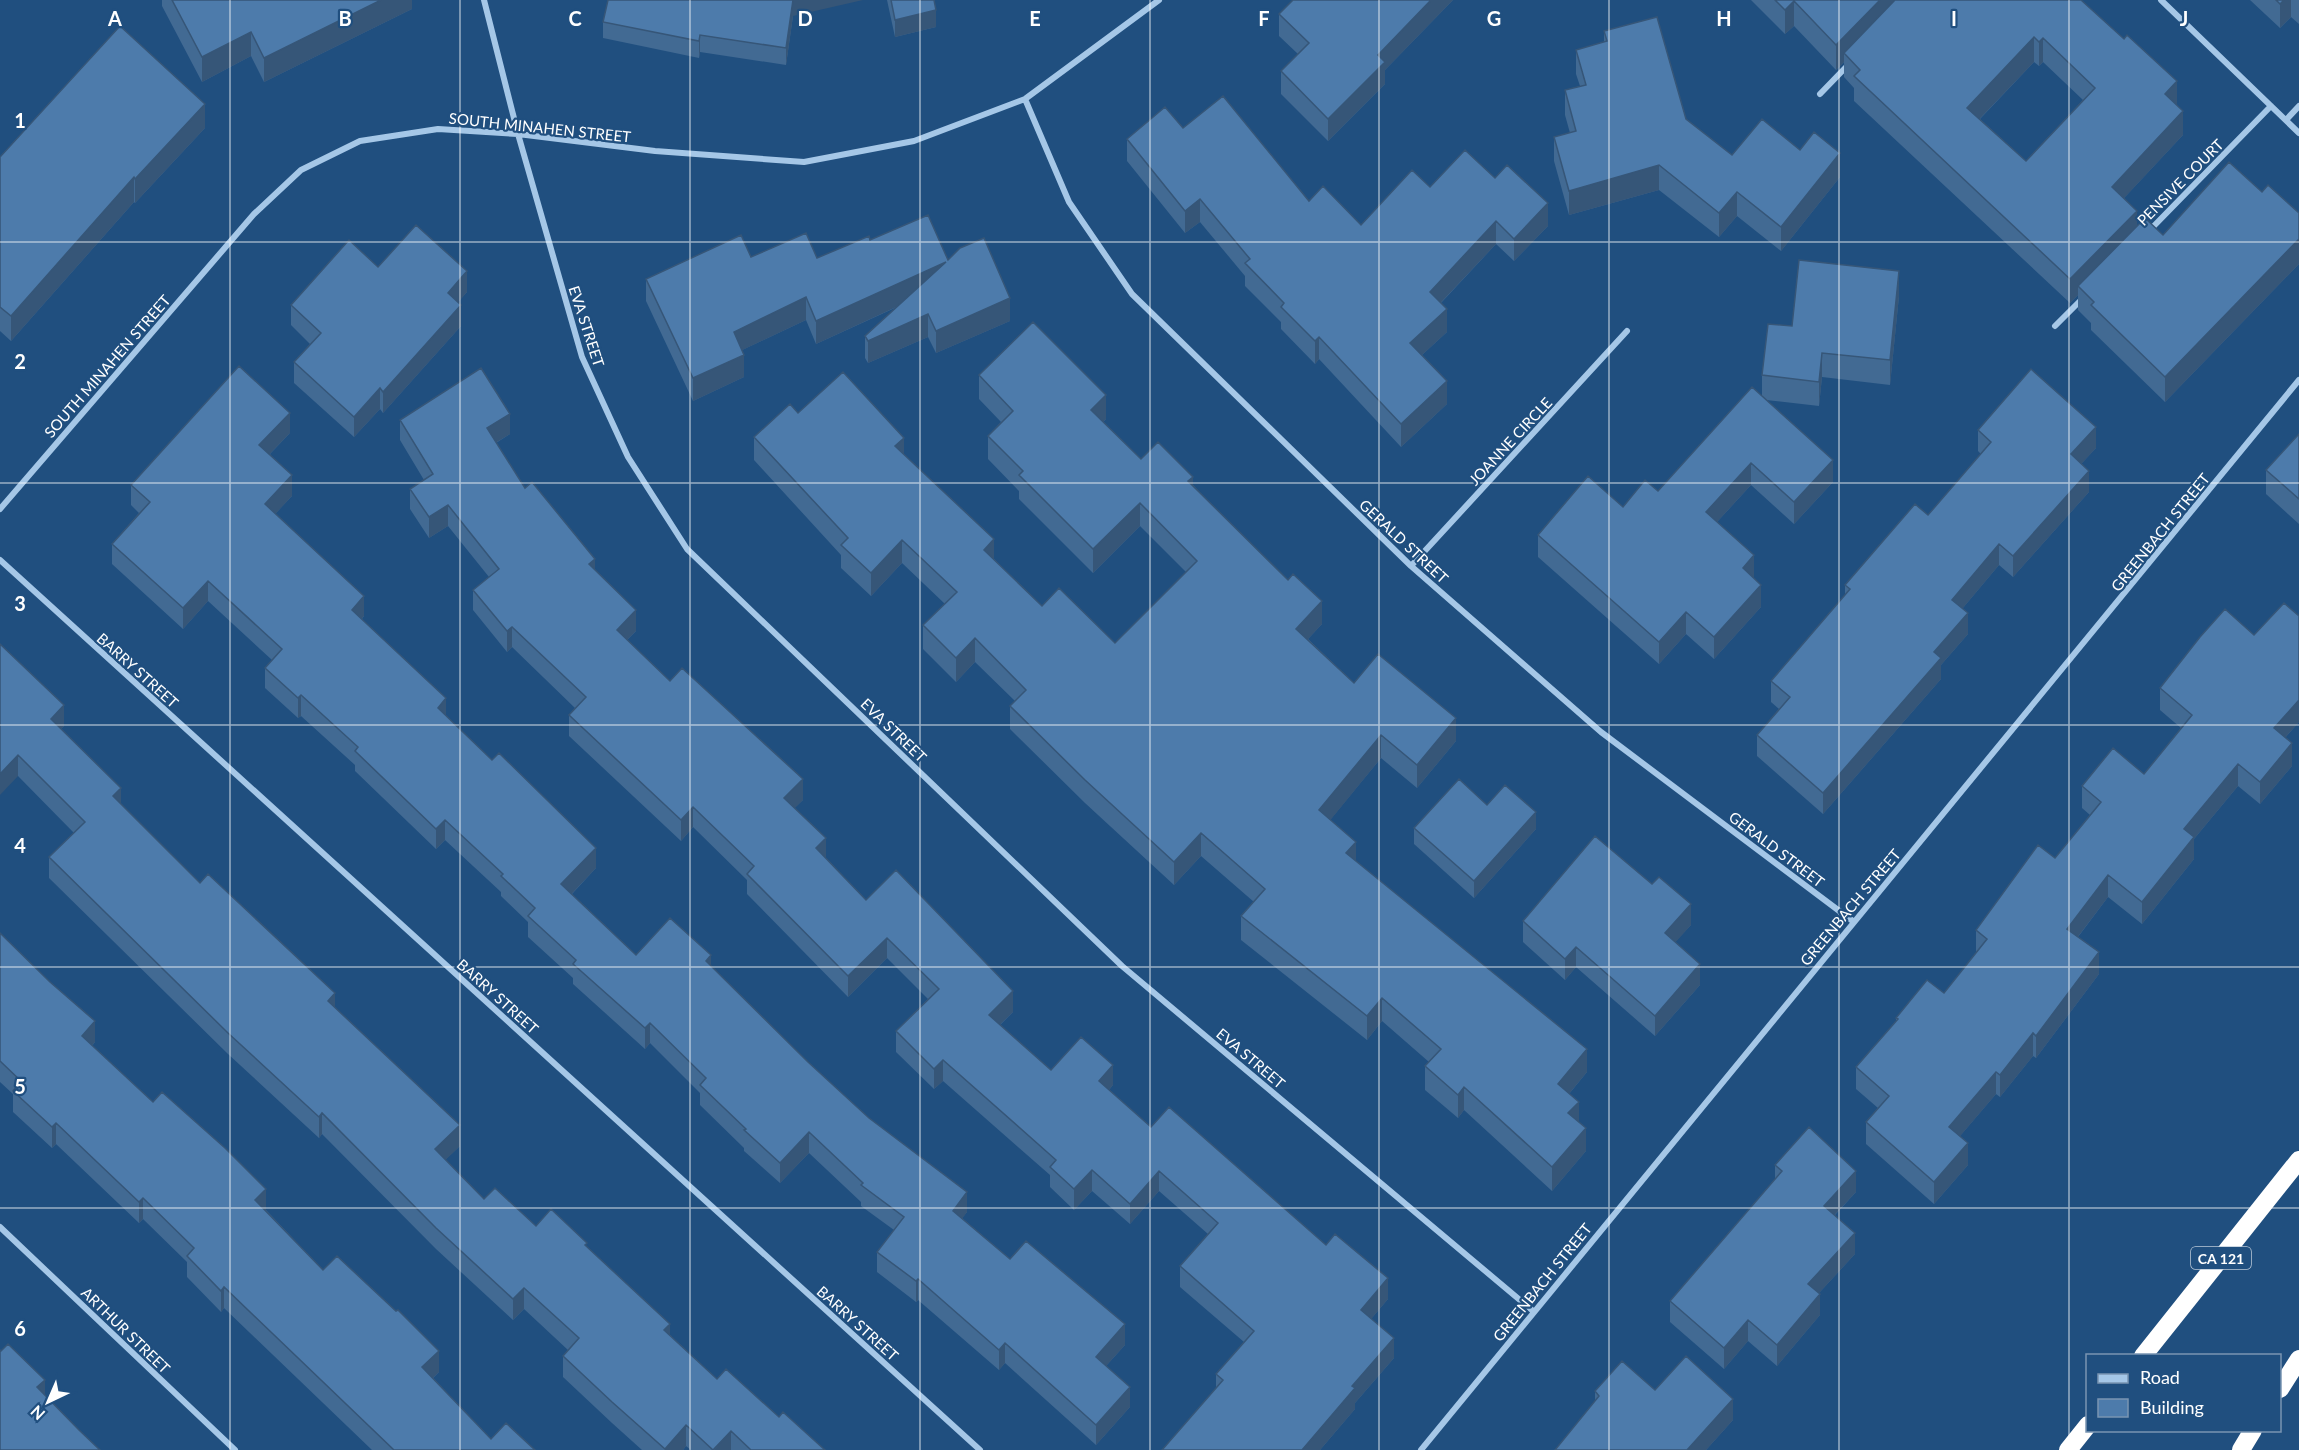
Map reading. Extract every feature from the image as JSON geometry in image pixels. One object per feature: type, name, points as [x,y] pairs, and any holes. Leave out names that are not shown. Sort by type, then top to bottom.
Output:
[{"type":"highway","name":"CA 121","points":[[2145,1354],[2299,1160]]},
{"type":"highway","points":[[2281,1387],[2299,1359]]},
{"type":"highway","points":[[2068,1450],[2086,1428]]},
{"type":"highway","points":[[2241,1450],[2252,1432]]},
{"type":"street","name":"EVA STREET","points":[[484,0],[518,134],[582,357],[628,457],[687,549],[1122,966],[1533,1311]]},
{"type":"street","name":"SOUTH MINAHEN STREET","points":[[0,509],[254,214],[301,170],[360,141],[438,129],[518,134],[655,151],[804,162],[914,141],[1025,99],[1159,0]]},
{"type":"street","points":[[2161,0],[2299,133]]},
{"type":"street","points":[[1820,94],[1853,60]]},
{"type":"street","name":"GERALD STREET","points":[[1025,99],[1069,202],[1132,294],[1411,566],[1601,732],[1854,922]]},
{"type":"street","name":"PENSIVE COURT","points":[[2138,242],[2271,106]]},
{"type":"street","points":[[2286,120],[2299,106]]},
{"type":"street","points":[[2055,326],[2088,292]]},
{"type":"street","name":"JOANNE CIRCLE","points":[[1411,566],[1627,331]]},
{"type":"street","name":"GREENBACH STREET","points":[[1421,1450],[2299,380]]},
{"type":"street","name":"BARRY STREET","points":[[0,560],[980,1450]]},
{"type":"street","name":"ARTHUR STREET","points":[[0,1227],[235,1450]]},
{"type":"building","points":[[172,0],[381,0],[264,58],[251,32],[202,57]]},
{"type":"building","points":[[608,0],[793,0],[786,48],[700,35],[699,41],[603,22]]},
{"type":"building","points":[[891,0],[934,0],[936,10],[895,20]]},
{"type":"building","points":[[1293,0],[1431,0],[1378,55],[1385,62],[1328,119],[1281,71],[1309,43],[1279,14]]},
{"type":"building","points":[[1775,0],[1880,0],[1836,45],[1794,1],[1785,10]]},
{"type":"building","points":[[1895,0],[2081,0],[2124,39],[2127,35],[2177,81],[2165,94],[2183,111],[2112,187],[2137,211],[2070,279],[1854,76],[1860,70],[1844,53]],"holes":[[[2034,37],[2039,42],[2043,38],[2095,88],[2026,161],[1967,108]]]},
{"type":"building","points":[[1657,17],[1686,119],[1732,155],[1762,119],[1800,150],[1814,132],[1840,153],[1781,227],[1737,192],[1719,213],[1659,165],[1569,191],[1554,137],[1576,131],[1565,90],[1586,85],[1576,50],[1607,41],[1604,31]]},
{"type":"building","points":[[120,26],[205,104],[135,179],[134,177],[11,316],[0,307],[0,157]]},
{"type":"building","points":[[1223,96],[1309,201],[1323,186],[1361,225],[1412,170],[1430,187],[1465,150],[1495,178],[1507,165],[1548,203],[1514,239],[1496,221],[1430,292],[1447,309],[1410,343],[1447,381],[1401,424],[1319,337],[1315,341],[1281,307],[1284,303],[1245,263],[1250,259],[1200,199],[1185,211],[1127,139],[1165,107],[1183,128]]},
{"type":"building","points":[[2229,162],[2262,192],[2268,185],[2299,213],[2299,239],[2165,377],[2091,305],[2094,302],[2078,286],[2145,218],[2163,235]]},
{"type":"building","points":[[928,215],[948,260],[960,248],[984,238],[1010,298],[936,331],[928,314],[868,341],[865,336],[946,262],[816,321],[806,297],[734,332],[744,355],[693,378],[646,279],[741,235],[751,257],[806,233],[817,258],[869,236],[870,240]]},
{"type":"building","points":[[416,225],[467,271],[448,293],[461,305],[383,392],[380,388],[354,417],[294,362],[321,333],[291,305],[349,240],[378,267]]},
{"type":"building","points":[[1799,260],[1899,271],[1890,360],[1822,353],[1819,382],[1762,375],[1768,324],[1792,326]]},
{"type":"building","points":[[1033,322],[1106,395],[1091,410],[1141,459],[1158,442],[1193,477],[1188,481],[1288,580],[1293,574],[1322,601],[1296,629],[1354,683],[1378,654],[1456,718],[1417,765],[1381,735],[1319,810],[1356,842],[1346,853],[1587,1049],[1558,1084],[1579,1102],[1568,1113],[1586,1128],[1552,1167],[1464,1087],[1458,1095],[1425,1066],[1441,1049],[1382,998],[1367,1016],[1241,916],[1265,889],[1201,833],[1174,862],[1085,780],[1010,706],[1026,690],[975,638],[956,658],[923,625],[957,592],[902,540],[871,573],[841,545],[848,538],[754,437],[790,404],[798,413],[843,372],[904,438],[895,446],[994,539],[984,550],[1042,606],[1059,588],[1115,643],[1197,561],[1140,503],[1093,549],[1019,475],[1023,471],[988,436],[1013,411],[979,375]]},
{"type":"building","points":[[239,366],[290,413],[259,445],[292,475],[265,504],[364,596],[352,610],[446,698],[438,708],[492,760],[499,753],[596,848],[561,884],[636,955],[670,918],[711,955],[706,961],[808,1062],[869,1118],[967,1192],[953,1211],[1010,1259],[1026,1241],[1125,1324],[1096,1357],[1130,1387],[1096,1425],[1005,1343],[999,1350],[918,1279],[916,1281],[877,1252],[904,1217],[861,1185],[863,1183],[809,1132],[780,1163],[744,1130],[746,1129],[700,1085],[706,1078],[650,1023],[645,1028],[573,964],[576,960],[528,916],[535,908],[501,876],[503,874],[445,820],[436,829],[355,751],[358,747],[301,695],[298,698],[265,668],[282,649],[208,581],[183,608],[112,544],[150,502],[131,485]]},
{"type":"building","points":[[481,368],[510,414],[487,428],[525,488],[532,482],[595,559],[589,564],[636,610],[617,630],[670,681],[682,668],[803,779],[784,798],[826,838],[816,848],[866,900],[896,870],[1013,991],[989,1015],[1051,1070],[1081,1037],[1113,1065],[1099,1081],[1151,1127],[1169,1107],[1326,1245],[1335,1234],[1388,1278],[1361,1310],[1394,1338],[1352,1386],[1355,1388],[1302,1450],[1162,1450],[1223,1380],[1216,1374],[1254,1331],[1180,1266],[1218,1223],[1159,1171],[1130,1204],[1092,1170],[1074,1189],[1050,1167],[1056,1160],[943,1060],[934,1069],[896,1031],[939,989],[887,938],[848,976],[747,874],[754,866],[693,807],[681,820],[569,715],[586,697],[512,627],[507,631],[473,590],[499,569],[448,505],[429,517],[410,489],[433,474],[400,420]]},
{"type":"building","points":[[2031,369],[2096,427],[2071,454],[2089,471],[2013,556],[1999,544],[1952,600],[1968,613],[1934,652],[1941,658],[1823,793],[1757,735],[1790,697],[1771,681],[1850,589],[1845,585],[1915,504],[1928,515],[1991,442],[1978,430]]},
{"type":"building","points":[[1752,387],[1833,460],[1794,502],[1751,463],[1706,512],[1754,555],[1743,568],[1761,585],[1714,637],[1686,612],[1659,642],[1538,535],[1588,476],[1623,507],[1645,480],[1658,491]]},
{"type":"building","points":[[2299,434],[2299,499],[2266,470]]},
{"type":"building","points":[[2284,603],[2299,616],[2299,700],[2274,728],[2292,743],[2260,782],[2238,764],[2184,829],[2194,837],[2142,902],[2108,875],[2067,929],[2099,952],[2036,1036],[2033,1033],[2000,1075],[1996,1072],[1949,1127],[1968,1143],[1934,1182],[1866,1122],[1889,1096],[1856,1067],[1898,1019],[1896,1018],[1927,980],[1944,993],[1987,939],[1976,930],[2038,845],[2055,858],[2101,802],[2082,786],[2113,748],[2144,774],[2192,715],[2160,688],[2225,609],[2254,635]]},
{"type":"building","points":[[0,644],[64,705],[51,719],[121,788],[113,796],[200,883],[208,874],[335,993],[328,1001],[460,1125],[435,1149],[484,1199],[495,1188],[536,1226],[551,1209],[587,1243],[585,1245],[670,1324],[664,1330],[717,1379],[726,1369],[779,1417],[783,1412],[825,1450],[751,1450],[731,1431],[713,1450],[686,1425],[665,1449],[563,1356],[579,1338],[524,1288],[513,1299],[436,1228],[322,1113],[319,1117],[228,1033],[49,857],[85,822],[18,755],[0,774]]},
{"type":"building","points":[[1459,779],[1487,805],[1505,785],[1536,812],[1474,881],[1414,828]]},
{"type":"building","points":[[1595,836],[1652,884],[1659,877],[1691,904],[1665,933],[1700,964],[1655,1016],[1576,947],[1565,959],[1523,921]]},
{"type":"building","points":[[0,933],[50,982],[95,1021],[82,1036],[153,1102],[162,1092],[225,1148],[266,1189],[255,1200],[323,1270],[337,1256],[396,1311],[398,1310],[439,1351],[422,1367],[491,1439],[506,1423],[535,1450],[394,1450],[224,1287],[221,1291],[187,1256],[194,1248],[143,1198],[139,1202],[56,1123],[52,1127],[13,1091],[21,1081],[0,1061]]},
{"type":"building","points":[[1809,1127],[1856,1171],[1824,1206],[1855,1233],[1808,1284],[1820,1294],[1777,1345],[1748,1320],[1724,1348],[1670,1301],[1782,1171],[1775,1165]]},
{"type":"building","points":[[8,1344],[45,1380],[37,1387],[100,1450],[0,1450],[0,1350]]},
{"type":"building","points":[[1686,1356],[1733,1399],[1687,1450],[1555,1450],[1599,1396],[1595,1391],[1622,1361],[1655,1390]]}]
